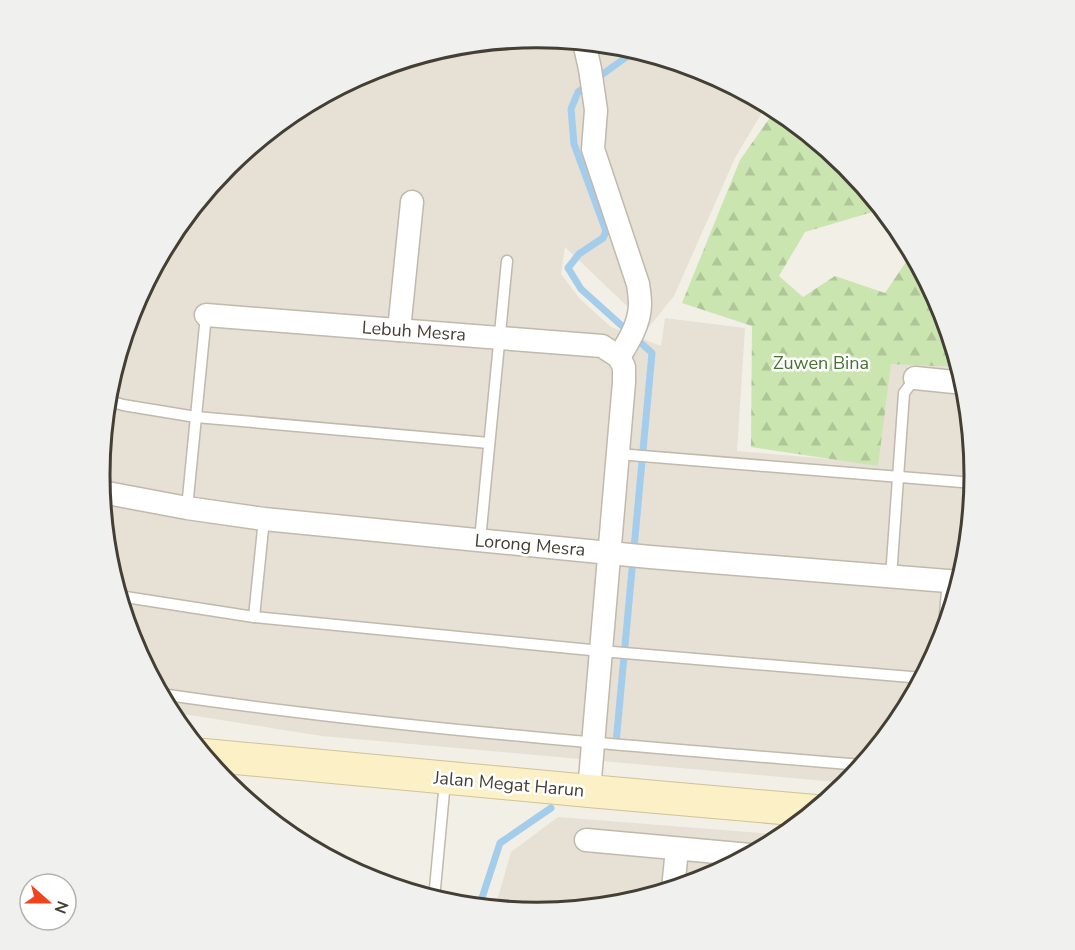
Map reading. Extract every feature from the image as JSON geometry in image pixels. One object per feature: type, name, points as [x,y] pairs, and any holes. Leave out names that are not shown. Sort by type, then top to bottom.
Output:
[{"type":"street","points":[[586,51],[596,128],[593,149],[638,284],[640,304],[628,341],[624,367],[627,455],[610,652],[593,744],[589,791]]},
{"type":"street","points":[[399,330],[412,202]]},
{"type":"street","name":"Lebuh Mesra","points":[[206,315],[602,346],[628,341]]},
{"type":"street","points":[[915,378],[954,381]]},
{"type":"street","name":"Lorong Mesra","points":[[111,494],[264,519],[650,557],[951,582]]},
{"type":"street","name":"Jalan Megat Harun","points":[[215,756],[802,810]]},
{"type":"street","points":[[586,840],[734,854]]},
{"type":"street","points":[[674,879],[677,849]]},
{"type":"lane","points":[[480,540],[507,261]]},
{"type":"lane","points":[[187,508],[206,315]]},
{"type":"lane","points":[[891,577],[904,393],[915,378]]},
{"type":"lane","points":[[117,403],[196,417],[489,443]]},
{"type":"lane","points":[[627,455],[964,482]]},
{"type":"lane","points":[[254,618],[264,519]]},
{"type":"lane","points":[[129,598],[254,618],[610,652],[913,677]]},
{"type":"lane","points":[[172,695],[400,724],[593,744],[852,764]]},
{"type":"lane","points":[[435,889],[445,778]]},
{"type":"shaded area","points":[[538,48],[621,56],[701,81],[762,112],[735,158],[674,296],[649,327],[565,247],[561,274],[580,299],[611,327],[661,346],[665,318],[745,328],[737,451],[852,461],[888,351],[948,359],[961,419],[964,447],[964,503],[961,531],[950,586],[942,612],[920,664],[893,712],[859,757],[834,782],[322,736],[184,714],[143,638],[125,586],[111,503],[111,447],[114,419],[125,364],[133,338],[155,286],[182,238],[216,193],[236,173],[256,154],[300,120],[324,105],[374,81],[454,56]]},
{"type":"shaded area","points":[[558,817],[769,834],[726,858],[675,879],[621,894],[565,901],[497,900],[511,852]]},
{"type":"green space","name":"Zuwen Bina","points":[[770,117],[819,154],[859,193],[873,212],[805,232],[779,276],[803,297],[835,276],[885,293],[907,261],[932,312],[951,367],[891,364],[878,466],[751,447],[752,326],[682,303],[740,160]]},
{"type":"waterway","points":[[596,79],[626,57]]},
{"type":"waterway","points":[[587,85],[578,92],[571,109],[574,144],[606,231],[603,238],[579,254],[568,268],[581,289],[652,353],[616,743]]},
{"type":"waterway","points":[[482,898],[500,843],[551,808]]}]
